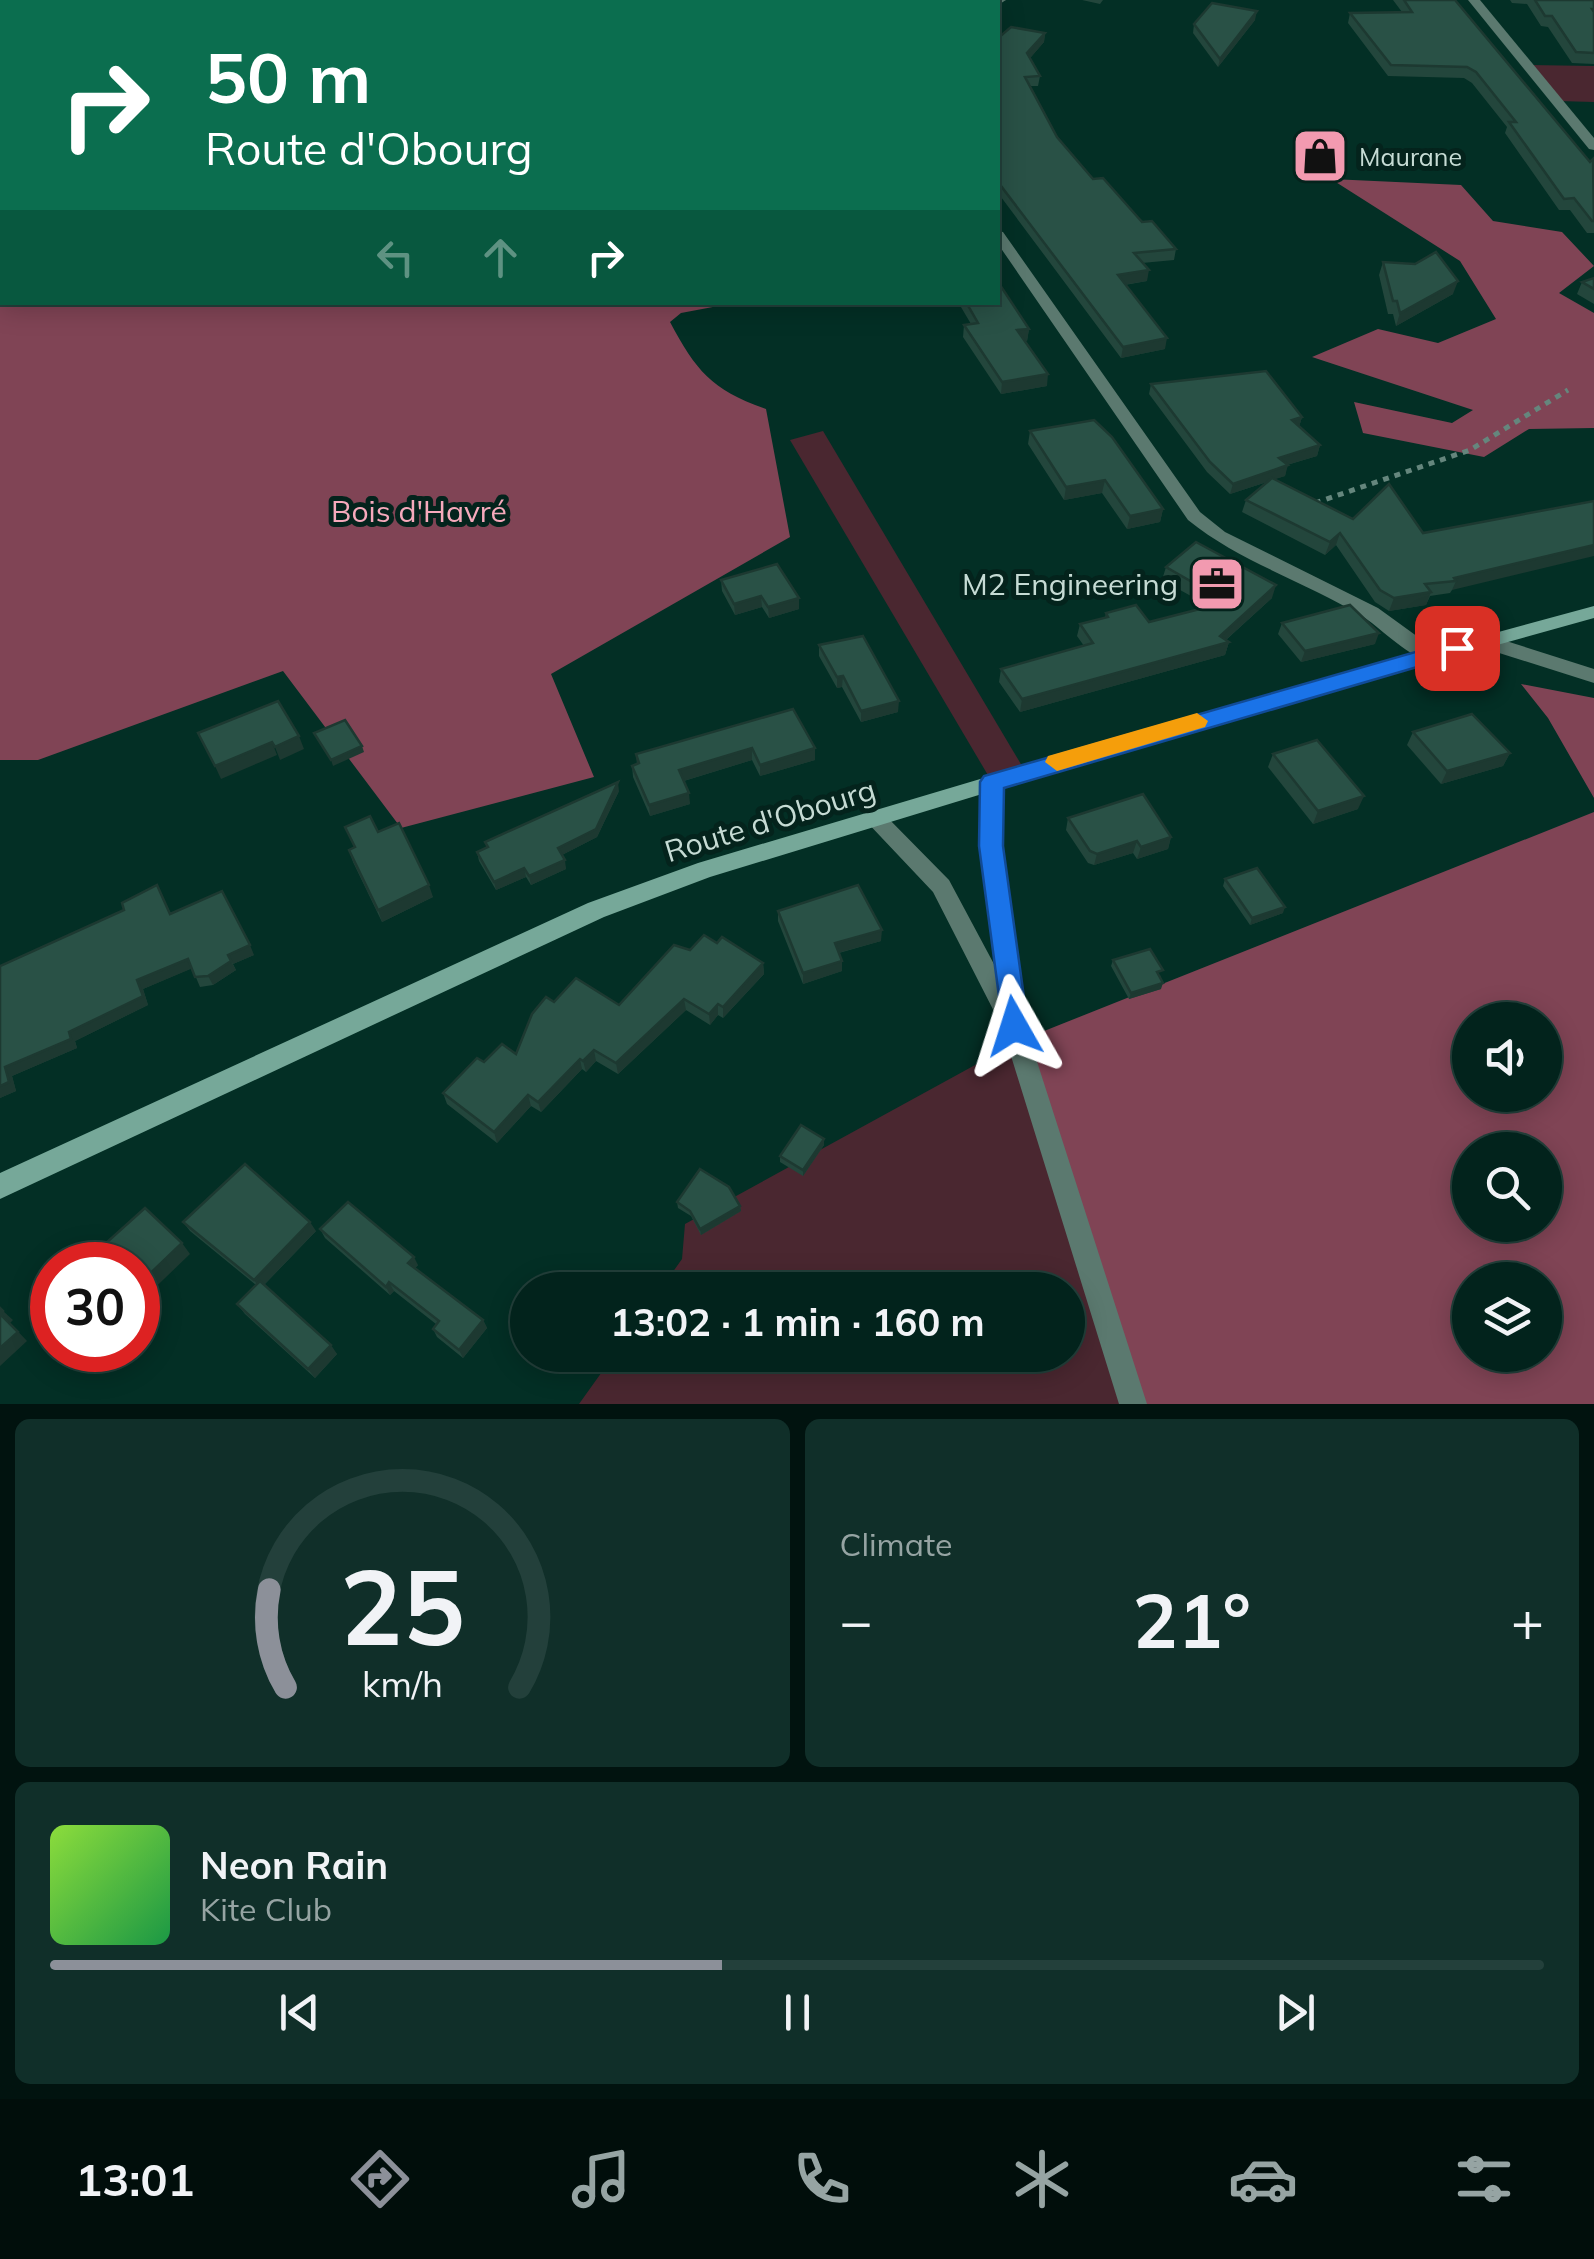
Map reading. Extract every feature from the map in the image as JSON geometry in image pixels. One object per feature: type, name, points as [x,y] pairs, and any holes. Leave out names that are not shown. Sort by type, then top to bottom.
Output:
[{"type":"main road","name":"Route d'Obourg","points":[[0,1186],[596,910],[706,868],[1429,655],[1593,613]]},
{"type":"street","points":[[1474,0],[1594,146]]},
{"type":"street","points":[[1000,238],[1068,332],[1074,351],[1194,516],[1219,536],[1371,613],[1429,655]]},
{"type":"street","points":[[1484,640],[1594,676]]},
{"type":"street","points":[[992,782],[991,846],[1014,1026]]},
{"type":"street","points":[[875,819],[941,886],[1014,1026],[1133,1404]]},
{"type":"path","points":[[1308,506],[1470,450],[1568,390]]},
{"type":"shaded area","points":[[1529,65],[1594,66],[1594,102],[1558,101]]},
{"type":"shaded area","points":[[823,431],[1025,771],[992,782],[790,440]]},
{"type":"shaded area","points":[[1019,1041],[1133,1404],[579,1404],[602,1372],[1085,1372],[1085,1272],[673,1272],[682,1259],[685,1224]]},
{"type":"green space","points":[[1331,179],[1461,185],[1493,221],[1562,232],[1594,266],[1559,293],[1594,313],[1594,428],[1529,429],[1484,457],[1363,433],[1354,402],[1452,423],[1473,410],[1312,357],[1378,329],[1438,343],[1496,319],[1460,261]]},
{"type":"green space","name":"Bois d'Havré","points":[[0,305],[723,305],[681,313],[670,322],[688,354],[708,377],[732,394],[766,409],[790,537],[551,674],[594,777],[401,828],[283,671],[38,760],[0,760]]},
{"type":"green space","points":[[1521,684],[1594,698],[1594,798],[1548,718]]},
{"type":"green space","points":[[1594,812],[1594,1404],[1133,1404],[1019,1041]]},
{"type":"building","points":[[1404,0],[1455,0],[1590,162],[1593,159],[1594,221],[1574,198],[1564,199],[1509,122],[1516,122],[1476,72],[1467,67],[1391,65],[1350,13],[1412,12]]},
{"type":"building","points":[[1535,0],[1594,0],[1594,53],[1576,52],[1552,16],[1545,16]]},
{"type":"building","points":[[1212,3],[1257,11],[1220,59],[1194,24]]},
{"type":"building","points":[[1011,27],[1045,33],[1027,53],[1040,76],[1025,77],[1057,137],[1093,179],[1103,178],[1142,222],[1152,221],[1176,249],[1134,253],[1149,270],[1118,275],[1167,338],[1123,347],[1000,185],[1000,36]]},
{"type":"building","points":[[1436,252],[1458,281],[1400,313],[1383,262],[1415,264]]},
{"type":"building","points":[[1594,278],[1594,289],[1582,282]]},
{"type":"building","points":[[1000,285],[1029,329],[1017,330],[1048,374],[1002,382],[964,325],[978,323],[968,305],[1000,305]]},
{"type":"building","points":[[1266,371],[1302,417],[1292,420],[1320,445],[1279,458],[1288,465],[1233,484],[1210,462],[1151,384]]},
{"type":"building","points":[[1094,420],[1112,437],[1163,509],[1130,516],[1105,480],[1066,487],[1030,431]]},
{"type":"building","points":[[1272,478],[1353,519],[1389,484],[1423,533],[1594,501],[1594,545],[1454,578],[1456,581],[1425,584],[1431,592],[1394,598],[1380,590],[1340,533],[1330,542],[1246,500]]},
{"type":"building","points":[[1196,542],[1276,585],[1220,636],[1229,642],[1022,699],[1001,669],[1093,643],[1080,624],[1136,605],[1149,622],[1227,602],[1166,567]]},
{"type":"building","points":[[777,564],[799,598],[768,607],[761,596],[734,604],[721,580]]},
{"type":"building","points":[[1350,605],[1379,633],[1305,651],[1282,623]]},
{"type":"building","points":[[863,636],[899,701],[861,711],[843,676],[837,677],[819,645]]},
{"type":"building","points":[[278,701],[299,736],[275,747],[272,742],[215,766],[198,733]]},
{"type":"building","points":[[793,709],[815,748],[760,765],[752,748],[679,770],[689,793],[649,805],[632,766],[639,763],[636,754]]},
{"type":"building","points":[[1472,714],[1510,753],[1447,771],[1413,732]]},
{"type":"building","points":[[345,720],[362,746],[331,760],[314,733]]},
{"type":"building","points":[[1317,740],[1364,796],[1318,811],[1273,754]]},
{"type":"building","points":[[618,782],[596,829],[558,848],[565,860],[529,876],[524,868],[494,882],[477,852],[488,847],[485,842]]},
{"type":"building","points":[[1143,794],[1171,837],[1141,847],[1137,841],[1097,854],[1090,851],[1068,818]]},
{"type":"building","points":[[370,816],[378,832],[399,823],[429,885],[378,910],[349,850],[355,847],[345,827]]},
{"type":"building","points":[[1257,868],[1285,907],[1252,918],[1225,879]]},
{"type":"building","points":[[157,885],[170,914],[222,891],[250,945],[228,955],[231,961],[208,976],[195,977],[188,959],[137,980],[143,996],[69,1032],[71,1039],[5,1067],[9,1082],[0,1086],[0,966],[124,910],[122,903]]},
{"type":"building","points":[[858,885],[882,930],[835,943],[842,961],[803,973],[778,911]]},
{"type":"building","points":[[704,935],[717,943],[722,937],[763,963],[723,1007],[718,1004],[709,1014],[684,999],[616,1063],[594,1050],[538,1102],[528,1095],[494,1132],[443,1093],[477,1058],[484,1062],[502,1044],[516,1054],[532,1014],[546,997],[554,1002],[576,978],[619,1005],[674,945],[690,950]]},
{"type":"building","points":[[1150,949],[1163,970],[1157,972],[1163,983],[1131,993],[1113,960]]},
{"type":"building","points":[[801,1125],[824,1139],[803,1170],[780,1156]]},
{"type":"building","points":[[245,1164],[310,1222],[254,1280],[183,1222]]},
{"type":"building","points":[[700,1169],[729,1187],[740,1206],[700,1229],[690,1211],[677,1202]]},
{"type":"building","points":[[348,1202],[414,1257],[408,1263],[483,1320],[459,1350],[433,1329],[439,1321],[389,1282],[386,1287],[320,1229]]},
{"type":"building","points":[[145,1208],[182,1243],[160,1264],[160,1242],[107,1242]]},
{"type":"building","points":[[260,1281],[331,1345],[308,1369],[237,1304]]},
{"type":"building","points":[[0,1314],[18,1332],[0,1348]]},
{"type":"slow traffic","points":[[1057,762],[1197,721]]},
{"type":"place","name":"Maurane","points":[[1320,156]]},
{"type":"place","name":"M2 Engineering","points":[[1217,584]]},
{"type":"route","points":[[1014,1026],[991,846],[992,782],[1457,648]]}]
